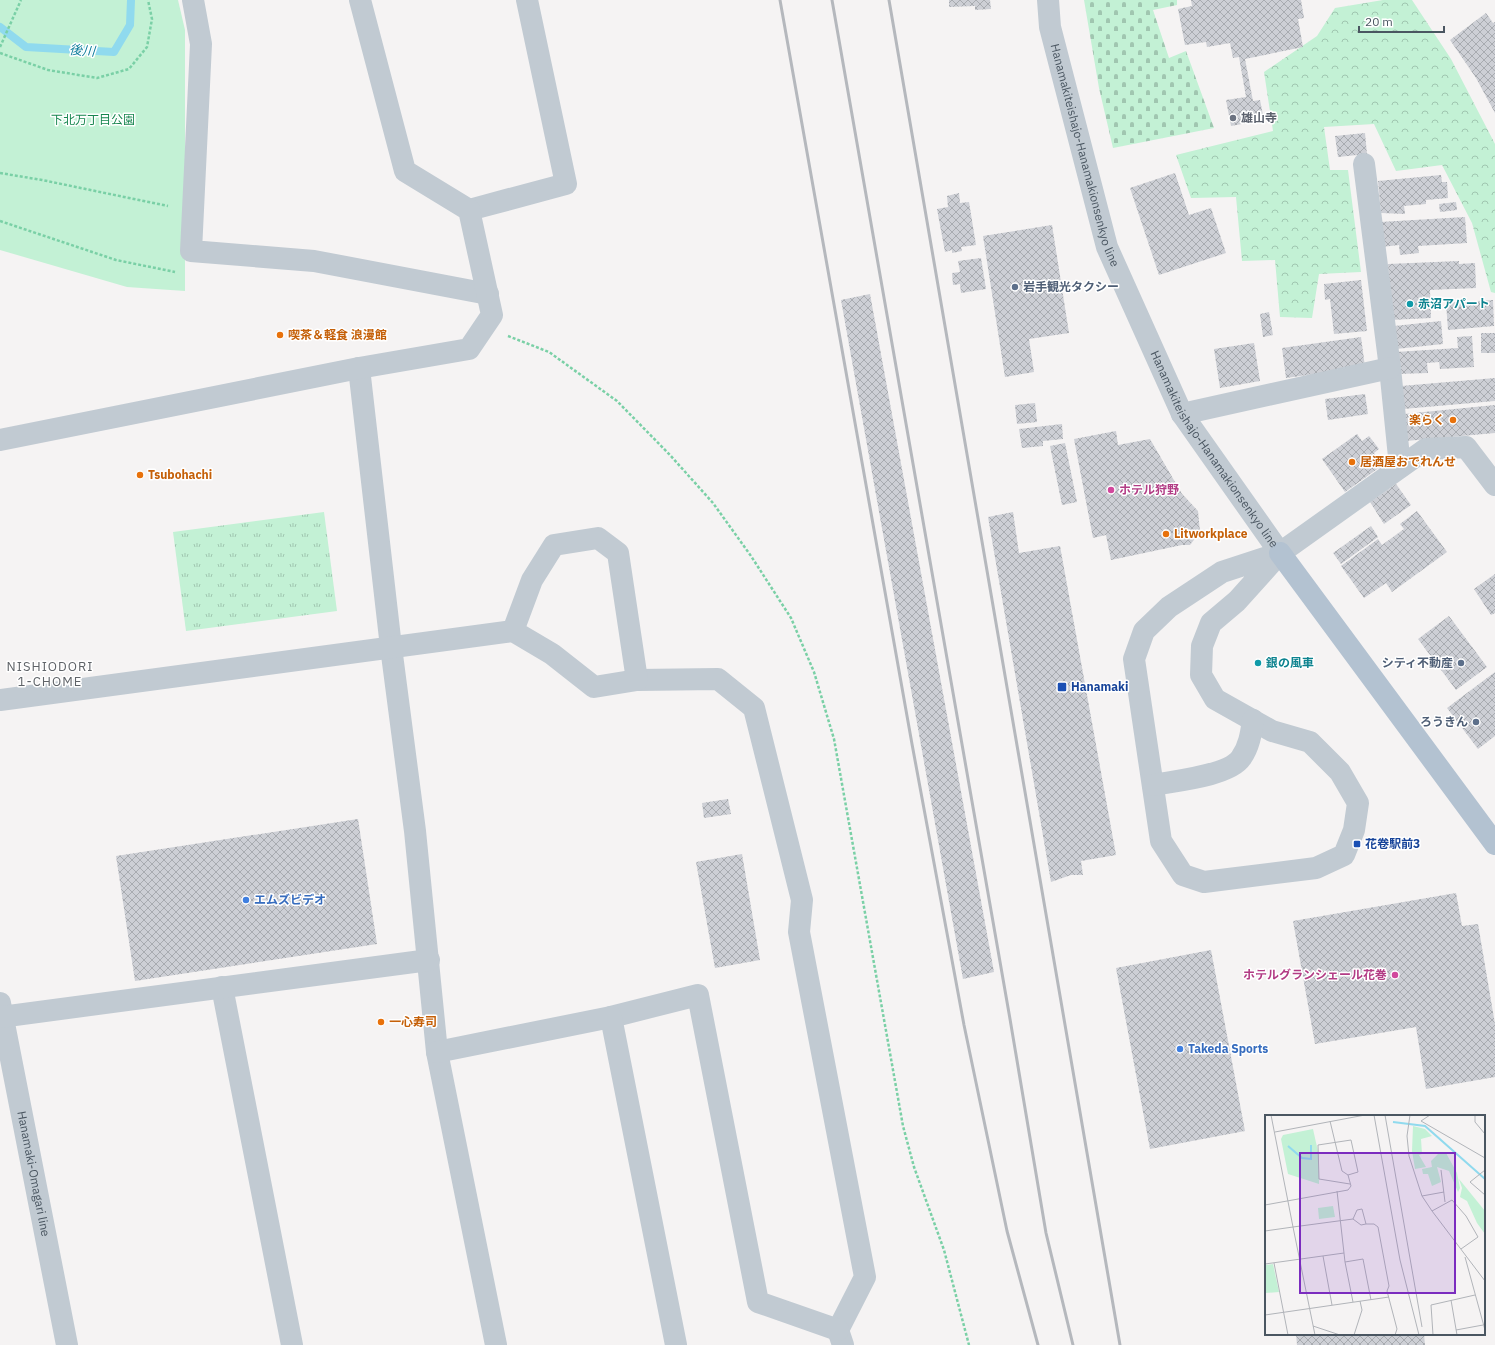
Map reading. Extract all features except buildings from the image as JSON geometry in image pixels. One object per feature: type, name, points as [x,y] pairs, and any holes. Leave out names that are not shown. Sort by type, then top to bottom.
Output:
[{"type":"main road","name":"Hanamakiteishajo-Hanamakionsenkyo line","points":[[1280,553],[1495,844]]},
{"type":"street","points":[[193,0],[201,44],[191,251],[314,262],[488,294]]},
{"type":"street","points":[[360,0],[405,171],[470,210],[566,184],[527,0]]},
{"type":"street","name":"Hanamakiteishajo-Hanamakionsenkyo line","points":[[1048,0],[1050,27],[1107,247],[1182,414],[1280,553]]},
{"type":"street","points":[[1364,164],[1390,368],[1400,467]]},
{"type":"street","points":[[0,440],[359,368],[469,349],[492,315],[470,210]]},
{"type":"street","points":[[359,368],[391,647],[415,831],[437,1052],[496,1345]]},
{"type":"street","points":[[1182,414],[1390,368]]},
{"type":"street","points":[[1280,553],[1222,572],[1169,607],[1144,631],[1134,659],[1161,841],[1183,875],[1204,882],[1316,868],[1344,855],[1354,830],[1358,803],[1340,772],[1310,742],[1272,731],[1215,699],[1201,675],[1202,646],[1211,624],[1237,601],[1280,553],[1426,449],[1466,447],[1495,486]]},
{"type":"street","points":[[513,630],[532,580],[554,545],[598,538],[618,553],[638,680]]},
{"type":"street","points":[[0,700],[513,630],[552,654],[594,687],[638,680],[718,679],[754,708],[802,900],[799,932],[865,1277],[840,1337],[758,1302],[698,995],[611,1017],[437,1052]]},
{"type":"street","points":[[1152,785],[1215,774],[1240,760],[1251,737],[1253,720]]},
{"type":"street","points":[[1,1012],[222,987],[429,960]]},
{"type":"street","points":[[222,987],[292,1345]]},
{"type":"street","name":"Hanamaki-Omagari line","points":[[1,1012],[67,1345]]},
{"type":"street","points":[[611,1017],[676,1345]]},
{"type":"path","points":[[0,47],[21,0]]},
{"type":"path","points":[[0,53],[48,70],[97,78],[129,69],[147,47],[152,19],[148,0]]},
{"type":"path","points":[[0,173],[170,206]]},
{"type":"green space","name":"下北万丁目公園","points":[[0,0],[178,0],[185,30],[185,291],[127,287],[0,250]]},
{"type":"green space","points":[[1084,0],[1177,0],[1177,5],[1153,10],[1169,58],[1186,51],[1214,128],[1113,148],[1099,88]]},
{"type":"green space","points":[[1383,0],[1412,0],[1451,59],[1495,144],[1495,293],[1491,292],[1472,223],[1442,165],[1396,171],[1374,124],[1324,127],[1330,170],[1348,170],[1361,272],[1319,274],[1312,318],[1280,317],[1275,260],[1242,261],[1236,197],[1191,198],[1176,155],[1273,131],[1264,72],[1317,36],[1335,8]]},
{"type":"green space","points":[[324,512],[337,611],[186,631],[173,532]]},
{"type":"waterway","name":"後川","points":[[0,27],[26,47],[114,52],[130,25],[131,0]]},
{"type":"railway","points":[[780,0],[912,744],[964,1025],[1007,1231],[1038,1345]]},
{"type":"railway","points":[[832,0],[1046,1233],[1073,1345]]},
{"type":"railway","points":[[889,0],[1120,1345]]},
{"type":"place","name":"雄山寺","points":[[1233,118]]},
{"type":"place","name":"岩手観光タクシー","points":[[1015,287]]},
{"type":"place","name":"赤沼アパート","points":[[1410,304]]},
{"type":"place","name":"喫茶＆軽食 浪漫館","points":[[280,335]]},
{"type":"place","name":"楽らく","points":[[1453,420]]},
{"type":"place","name":"居酒屋おでれんせ","points":[[1352,462]]},
{"type":"place","name":"Tsubohachi","points":[[140,475]]},
{"type":"place","name":"ホテル狩野","points":[[1111,490]]},
{"type":"place","name":"Litworkplace","points":[[1166,534]]},
{"type":"place","name":"銀の風車","points":[[1258,663]]},
{"type":"place","name":"シティ不動産","points":[[1461,663]]},
{"type":"place","name":"Hanamaki","points":[[1062,687]]},
{"type":"place","name":"ろうきん","points":[[1476,722]]},
{"type":"place","name":"花卷駅前3","points":[[1357,844]]},
{"type":"place","name":"エムズビデオ","points":[[246,900]]},
{"type":"place","name":"ホテルグランシェール花巻","points":[[1395,975]]},
{"type":"place","name":"一心寿司","points":[[381,1022]]},
{"type":"place","name":"Takeda Sports","points":[[1180,1049]]},
{"type":"district","name":"NISHIODORI 1-CHOME","points":[[50,674]]}]
